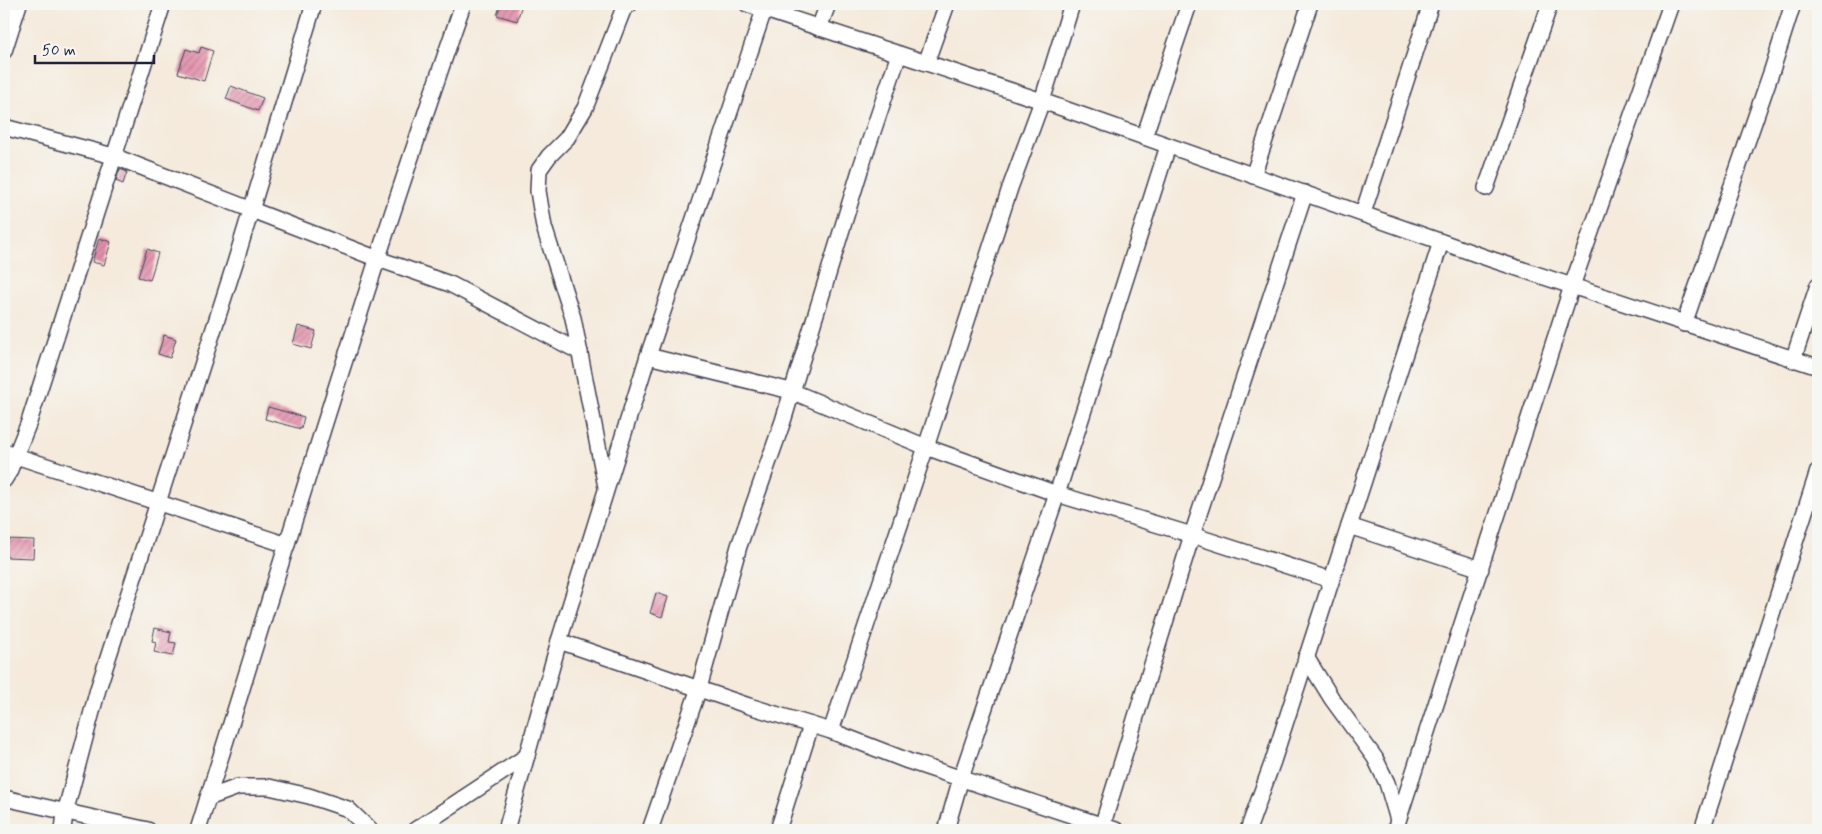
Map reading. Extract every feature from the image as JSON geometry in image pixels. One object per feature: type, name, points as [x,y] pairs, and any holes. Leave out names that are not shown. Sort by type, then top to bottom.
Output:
[{"type":"street","points":[[4,51],[19,4]]},
{"type":"street","points":[[4,480],[10,454],[32,413],[163,4]]},
{"type":"street","points":[[63,830],[65,812],[98,688],[157,503],[182,432],[314,4]]},
{"type":"street","points":[[198,830],[423,118],[463,4]]},
{"type":"street","points":[[607,488],[573,318],[544,227],[538,192],[539,170],[549,156],[567,138],[585,108],[623,10],[630,4]]},
{"type":"street","points":[[746,4],[1042,101],[1441,242],[1818,367]]},
{"type":"street","points":[[820,28],[828,4]]},
{"type":"street","points":[[926,63],[947,4]]},
{"type":"street","points":[[831,731],[1010,188],[1042,101],[1072,4]]},
{"type":"street","points":[[1144,137],[1189,4]]},
{"type":"street","points":[[1253,176],[1310,4]]},
{"type":"street","points":[[1363,213],[1431,4]]},
{"type":"street","points":[[1486,188],[1550,4]]},
{"type":"street","points":[[1396,825],[1572,286],[1671,4]]},
{"type":"street","points":[[1684,324],[1794,4]]},
{"type":"street","points":[[506,830],[559,641],[648,356],[764,10]]},
{"type":"street","points":[[650,830],[699,688],[739,546],[770,462],[861,166],[899,54]]},
{"type":"street","points":[[4,127],[113,156],[378,259],[450,284],[580,352]]},
{"type":"street","points":[[946,830],[961,778],[1057,494],[1168,146]]},
{"type":"street","points":[[559,641],[749,706],[831,731],[908,761],[1106,829],[1192,535],[1305,193]]},
{"type":"street","points":[[1248,830],[1441,242]]},
{"type":"street","points":[[1793,360],[1818,285]]},
{"type":"street","points":[[648,356],[791,392],[926,447],[1057,494],[1331,580]]},
{"type":"street","points":[[10,454],[287,545]]},
{"type":"street","points":[[1702,830],[1818,471]]},
{"type":"street","points":[[1348,526],[1481,569]]},
{"type":"street","points":[[1306,656],[1332,699],[1374,758],[1387,784],[1396,825]]},
{"type":"street","points":[[778,830],[811,725]]},
{"type":"street","points":[[415,830],[527,756]]},
{"type":"street","points":[[208,798],[238,787],[269,787],[309,796],[348,809],[370,830]]},
{"type":"street","points":[[4,798],[148,830]]},
{"type":"building","points":[[501,4],[522,4],[517,21],[497,15]]},
{"type":"building","points":[[201,47],[213,51],[204,81],[178,73],[186,49],[199,53]]},
{"type":"building","points":[[231,86],[263,98],[258,111],[226,99]]},
{"type":"building","points":[[120,169],[127,172],[123,184],[116,181]]},
{"type":"building","points":[[99,238],[111,242],[104,265],[92,262]]},
{"type":"building","points":[[147,249],[158,253],[150,280],[138,277]]},
{"type":"building","points":[[298,326],[316,331],[311,349],[293,344]]},
{"type":"building","points":[[164,335],[176,339],[170,358],[158,354]]},
{"type":"building","points":[[268,407],[304,417],[301,429],[265,419]]},
{"type":"building","points":[[6,539],[34,540],[33,558],[6,557]]},
{"type":"building","points":[[656,593],[668,597],[662,617],[650,613]]},
{"type":"building","points":[[155,628],[171,632],[169,642],[176,643],[173,656],[154,652],[156,642],[152,641]]}]
